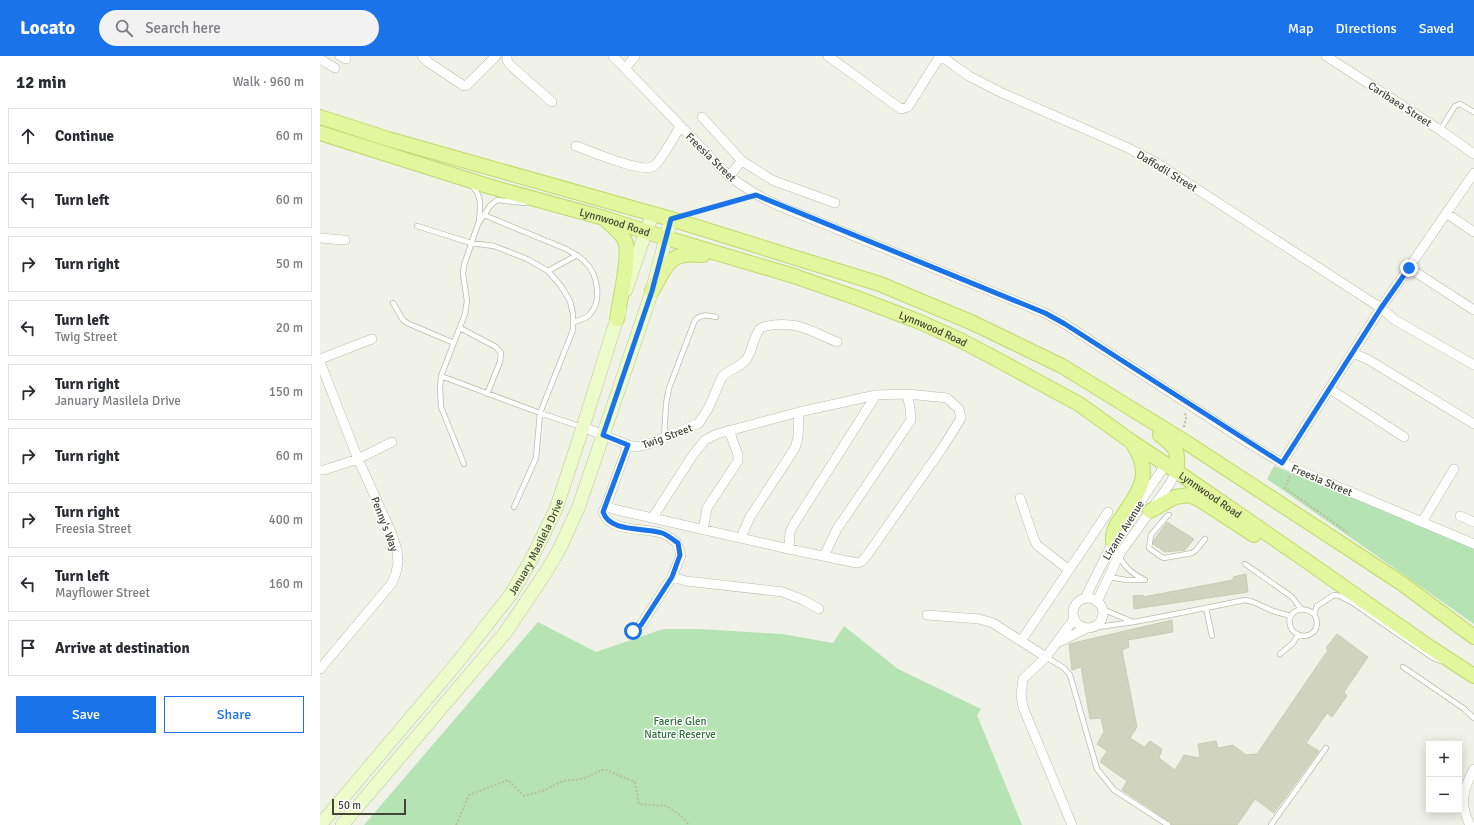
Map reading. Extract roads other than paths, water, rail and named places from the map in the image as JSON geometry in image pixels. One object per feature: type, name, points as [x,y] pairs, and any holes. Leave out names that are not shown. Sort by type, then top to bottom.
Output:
[{"type":"main road","name":"Lynnwood Road","points":[[320,117],[388,139],[671,219],[880,284],[973,323],[1062,366],[1187,443],[1354,552],[1472,634]]},
{"type":"main road","name":"Lynnwood Road","points":[[320,133],[463,178],[604,218],[749,263],[857,298],[920,322],[960,340],[1079,404],[1132,442],[1298,554],[1425,644],[1470,673]]},
{"type":"main road","name":"January Masilela Drive","points":[[320,825],[457,663],[511,594],[530,562],[556,509],[617,319],[653,214]]},
{"type":"main road","points":[[604,218],[617,230],[625,241],[627,254],[617,319]]},
{"type":"main road","name":"January Masilela Drive","points":[[342,825],[505,633],[523,608],[560,548],[579,506],[652,291],[671,219]]},
{"type":"main road","points":[[652,291],[668,263],[680,256],[688,254],[749,263]]},
{"type":"main road","points":[[1006,340],[1171,443],[1176,452],[1171,468]]},
{"type":"main road","points":[[1116,549],[1112,535],[1115,527],[1138,492],[1144,470],[1142,461],[1132,442]]},
{"type":"main road","points":[[1176,452],[1190,448],[1212,460]]},
{"type":"main road","points":[[1150,511],[1175,497],[1189,495],[1200,500],[1261,539],[1298,554]]},
{"type":"street","points":[[422,56],[428,62],[464,86],[496,56]]},
{"type":"street","points":[[507,56],[507,60],[510,65],[552,102]]},
{"type":"street","name":"Freesia Street","points":[[613,56],[729,176],[756,195],[1045,313],[1065,324],[1187,404],[1282,463],[1474,544]]},
{"type":"street","points":[[625,69],[635,56]]},
{"type":"street","points":[[828,56],[902,109],[905,109],[908,107],[941,56]]},
{"type":"street","name":"Daffodil Street","points":[[941,56],[969,76],[994,89],[1126,147],[1155,162],[1381,308],[1395,320],[1474,365]]},
{"type":"street","name":"Caribaea Street","points":[[1326,56],[1440,130],[1474,154]]},
{"type":"street","points":[[320,58],[334,68]]},
{"type":"street","points":[[702,117],[742,160],[772,180],[835,203]]},
{"type":"street","points":[[576,146],[636,167],[651,167],[657,162],[680,127]]},
{"type":"street","points":[[729,176],[742,160]]},
{"type":"street","points":[[1282,463],[1381,308],[1474,173]]},
{"type":"street","points":[[1446,214],[1474,232]]},
{"type":"street","points":[[320,238],[345,240]]},
{"type":"street","points":[[1409,268],[1474,310]]},
{"type":"street","name":"Twig Street","points":[[583,427],[628,445],[639,447],[696,425],[702,420],[722,378],[745,361],[750,354],[757,333],[762,327],[770,325],[798,326],[837,342]]},
{"type":"street","points":[[320,360],[372,339]]},
{"type":"street","points":[[1354,352],[1474,424]]},
{"type":"street","name":"Penny's Way","points":[[320,360],[358,459],[392,534],[397,550],[398,562],[392,583],[320,669]]},
{"type":"street","points":[[1330,389],[1404,437]]},
{"type":"street","points":[[824,556],[837,529],[911,420],[907,394]]},
{"type":"street","points":[[606,506],[613,509],[704,530],[857,563],[862,561],[868,554],[943,447],[961,418],[959,409],[948,398],[907,394],[876,395],[799,412],[729,430],[704,440],[653,517]]},
{"type":"street","points":[[789,549],[790,532],[794,524],[876,395]]},
{"type":"street","points":[[741,537],[750,517],[795,448],[798,438],[799,412]]},
{"type":"street","points":[[704,530],[707,508],[738,461],[738,455],[729,430]]},
{"type":"street","points":[[320,470],[358,459],[392,442]]},
{"type":"street","points":[[628,445],[603,512],[605,518],[610,523],[629,528],[660,532],[668,535],[678,543],[680,555],[672,577],[641,625],[633,631]]},
{"type":"street","name":"Lizann Avenue","points":[[1100,605],[1116,549],[1150,511],[1171,482],[1171,468]]},
{"type":"street","name":"Lizann Avenue","points":[[1084,598],[1171,468]]},
{"type":"street","points":[[1422,522],[1454,469]]},
{"type":"street","points":[[1020,498],[1037,544],[1068,570]]},
{"type":"street","points":[[1021,641],[1108,512]]},
{"type":"street","points":[[1460,516],[1474,522]]},
{"type":"street","points":[[672,577],[686,581],[783,592],[804,600],[819,609]]},
{"type":"street","points":[[1058,643],[1098,624],[1101,621],[1103,613],[1100,605],[1094,599],[1084,598],[1076,604],[1074,609],[1074,619],[1058,643],[1023,679],[1021,695],[1023,707],[1072,825]]},
{"type":"street","points":[[927,615],[988,621],[994,623],[1046,657]]},
{"type":"street","points":[[1074,619],[1081,627],[1089,628]]},
{"type":"street","points":[[1470,825],[1464,814],[1463,797],[1466,784],[1474,769]]},
{"type":"lane","points":[[1440,130],[1455,106],[1458,104],[1474,112]]},
{"type":"lane","points":[[463,178],[476,190],[480,197],[481,205],[478,224],[463,271],[467,301],[465,314],[441,376],[440,387],[441,407],[464,464]]},
{"type":"lane","points":[[478,224],[490,206],[500,200],[535,204],[565,213],[588,214]]},
{"type":"lane","points":[[484,215],[566,249],[577,255],[587,264],[594,275],[597,286],[597,299],[590,315],[574,322]]},
{"type":"lane","points":[[417,226],[471,242],[504,249],[528,259],[548,271],[561,286],[570,301],[574,322],[571,336],[540,414],[536,458],[514,507]]},
{"type":"lane","points":[[548,271],[577,255]]},
{"type":"lane","points":[[393,303],[403,320],[407,323],[454,342]]},
{"type":"lane","points":[[664,438],[666,404],[669,388],[695,320],[699,316],[706,315],[716,317]]},
{"type":"lane","points":[[460,328],[496,347],[501,353],[500,362],[487,394]]},
{"type":"lane","name":"Twig Street","points":[[441,376],[540,414],[583,427]]},
{"type":"lane","points":[[1169,515],[1151,535],[1150,548],[1160,556],[1164,558],[1192,553],[1204,539]]},
{"type":"lane","points":[[1108,577],[1126,580],[1145,580],[1132,574],[1123,564],[1116,549]]},
{"type":"lane","points":[[1245,564],[1292,596],[1301,609]]},
{"type":"lane","points":[[1314,614],[1318,606],[1325,600],[1334,595],[1340,596],[1433,658],[1470,673]]},
{"type":"lane","points":[[1089,628],[1134,622],[1245,600],[1291,616]]},
{"type":"lane","points":[[1100,605],[1134,622]]},
{"type":"lane","points":[[1206,608],[1212,636]]},
{"type":"lane","points":[[1301,609],[1307,610],[1314,614],[1317,621],[1317,625],[1313,632],[1304,636],[1298,635],[1290,628],[1289,624],[1291,616],[1301,609]]},
{"type":"lane","points":[[1280,654],[1298,635]]},
{"type":"lane","points":[[1046,657],[1064,668],[1070,675],[1097,769],[1106,782],[1114,790],[1168,825]]},
{"type":"lane","points":[[1403,667],[1463,708],[1474,718]]},
{"type":"lane","points":[[1270,825],[1326,748]]},
{"type":"park label","name":"Faerie Glen Nature Reserve","points":[[680,727]]}]
